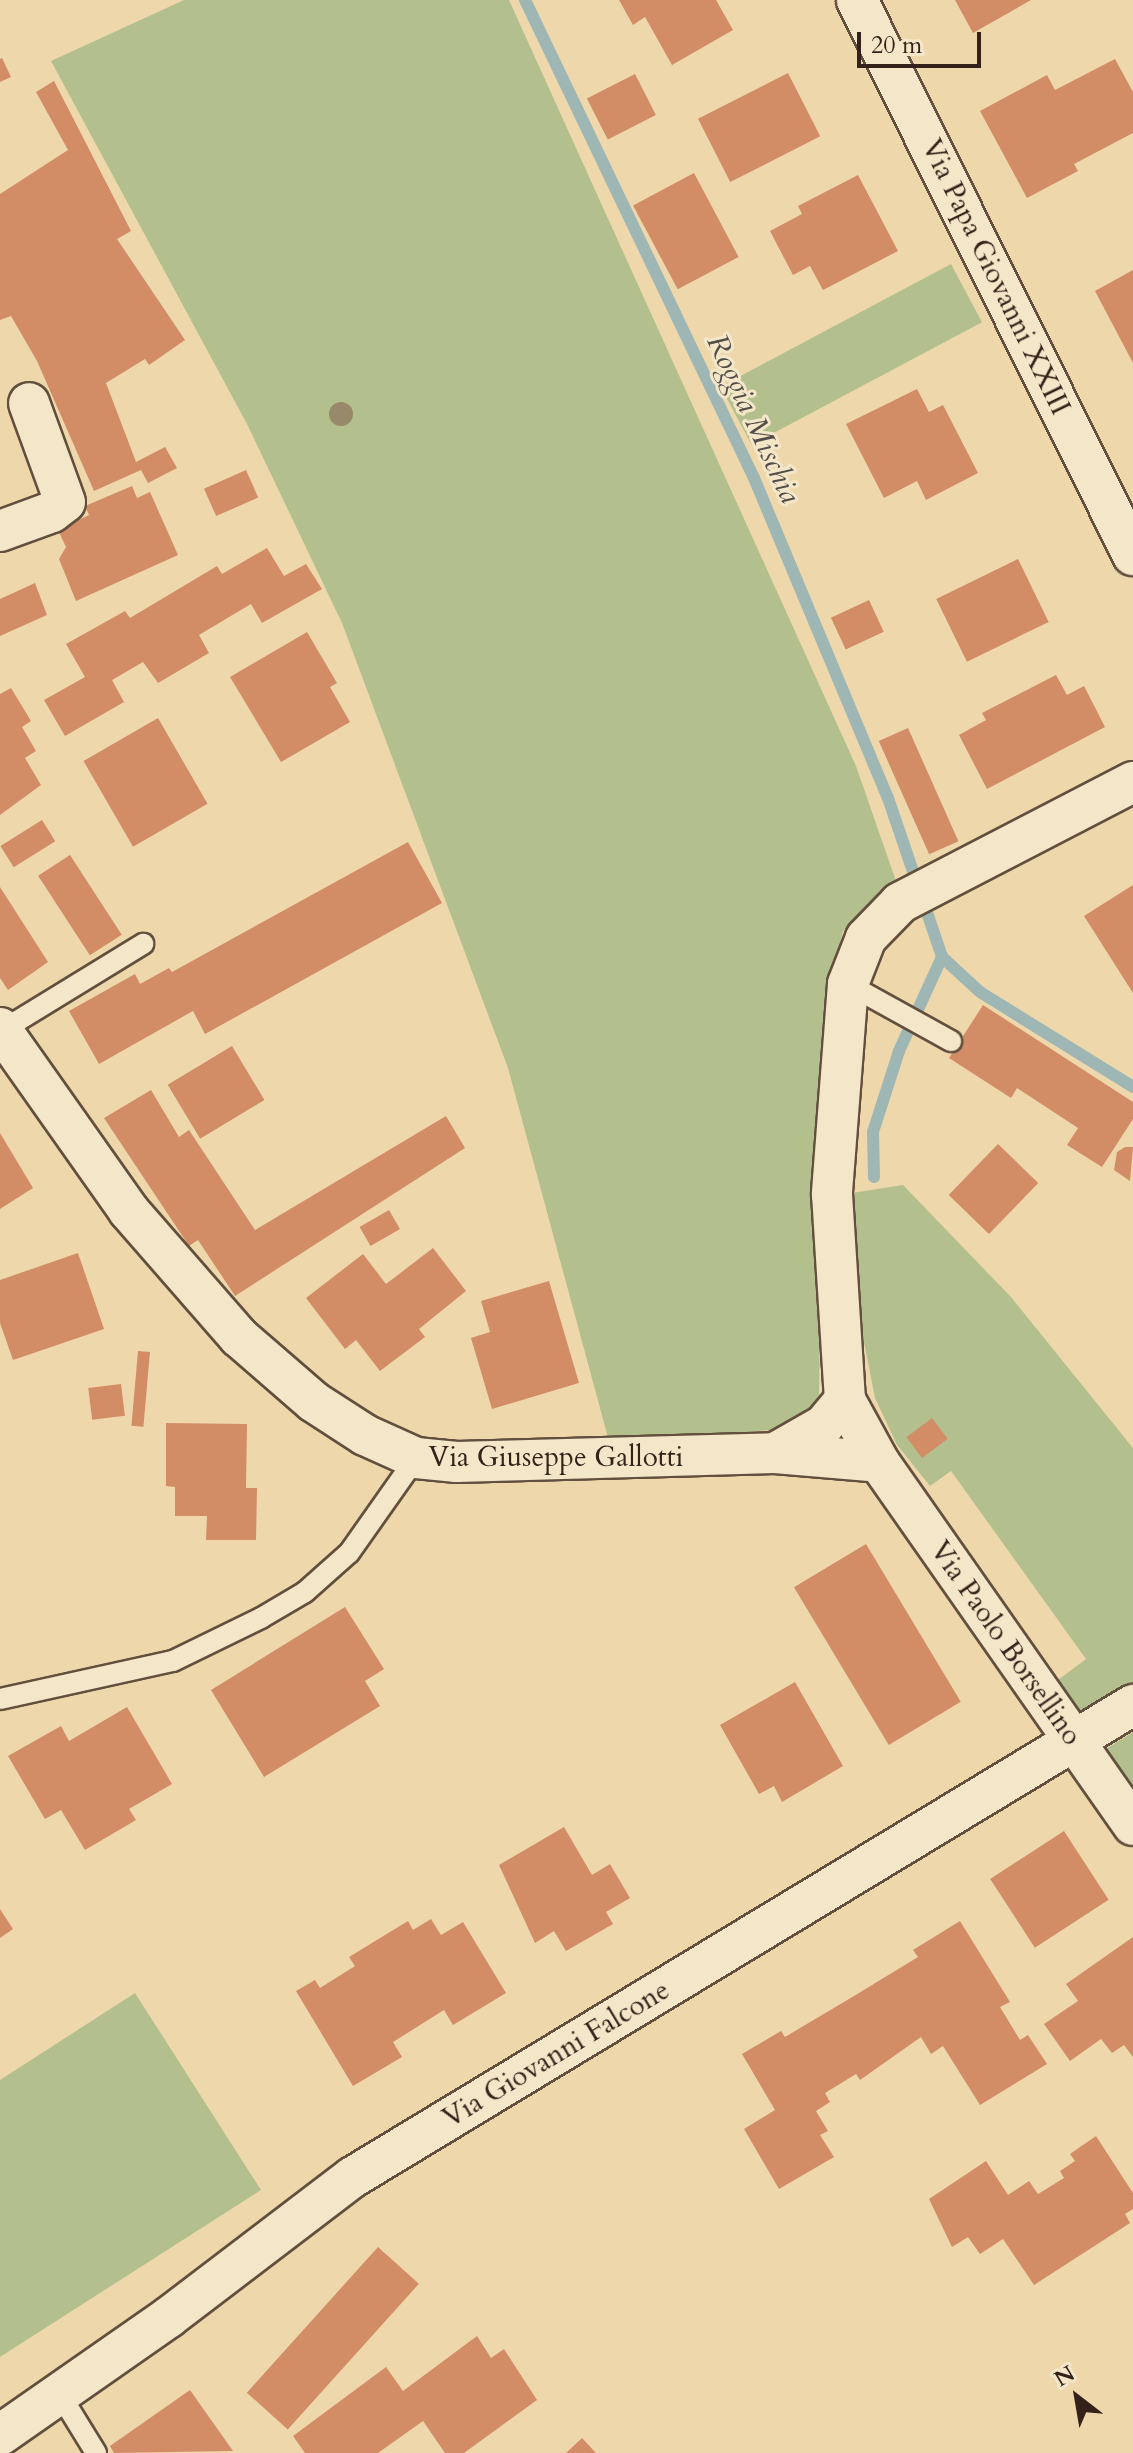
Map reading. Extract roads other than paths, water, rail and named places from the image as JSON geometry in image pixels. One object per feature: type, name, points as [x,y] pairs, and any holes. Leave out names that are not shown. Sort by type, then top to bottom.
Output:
[{"type":"street","name":"Via Papa Giovanni XXIII","points":[[857,0],[1133,555]]},
{"type":"street","points":[[0,531],[52,512],[65,502],[29,403]]},
{"type":"street","points":[[879,1462],[845,1400],[832,1194],[848,984],[866,938],[900,903],[944,877],[1133,782]]},
{"type":"street","name":"Via Giuseppe Gallotti","points":[[1,1030],[129,1211],[239,1337],[314,1402],[365,1435],[416,1458],[457,1462],[775,1453],[879,1462]]},
{"type":"street","name":"Via Giuseppe Gallotti","points":[[775,1453],[824,1425],[845,1400]]},
{"type":"street","name":"Via Paolo Borsellino","points":[[879,1462],[1133,1825]]},
{"type":"street","name":"Via Giovanni Falcone","points":[[0,2435],[61,2396],[353,2177],[1075,1743],[1133,1705]]},
{"type":"lane","points":[[1,1030],[143,944]]},
{"type":"lane","points":[[848,984],[951,1041]]},
{"type":"lane","points":[[0,1699],[173,1661],[261,1618],[305,1592],[349,1553],[416,1458]]},
{"type":"lane","points":[[61,2396],[96,2453]]},
{"type":"waterway","name":"Roggia Mischia","points":[[525,0],[754,478],[888,798],[942,957],[980,992],[1133,1087]]},
{"type":"waterway","points":[[874,1177],[873,1132],[899,1051],[942,957]]}]
